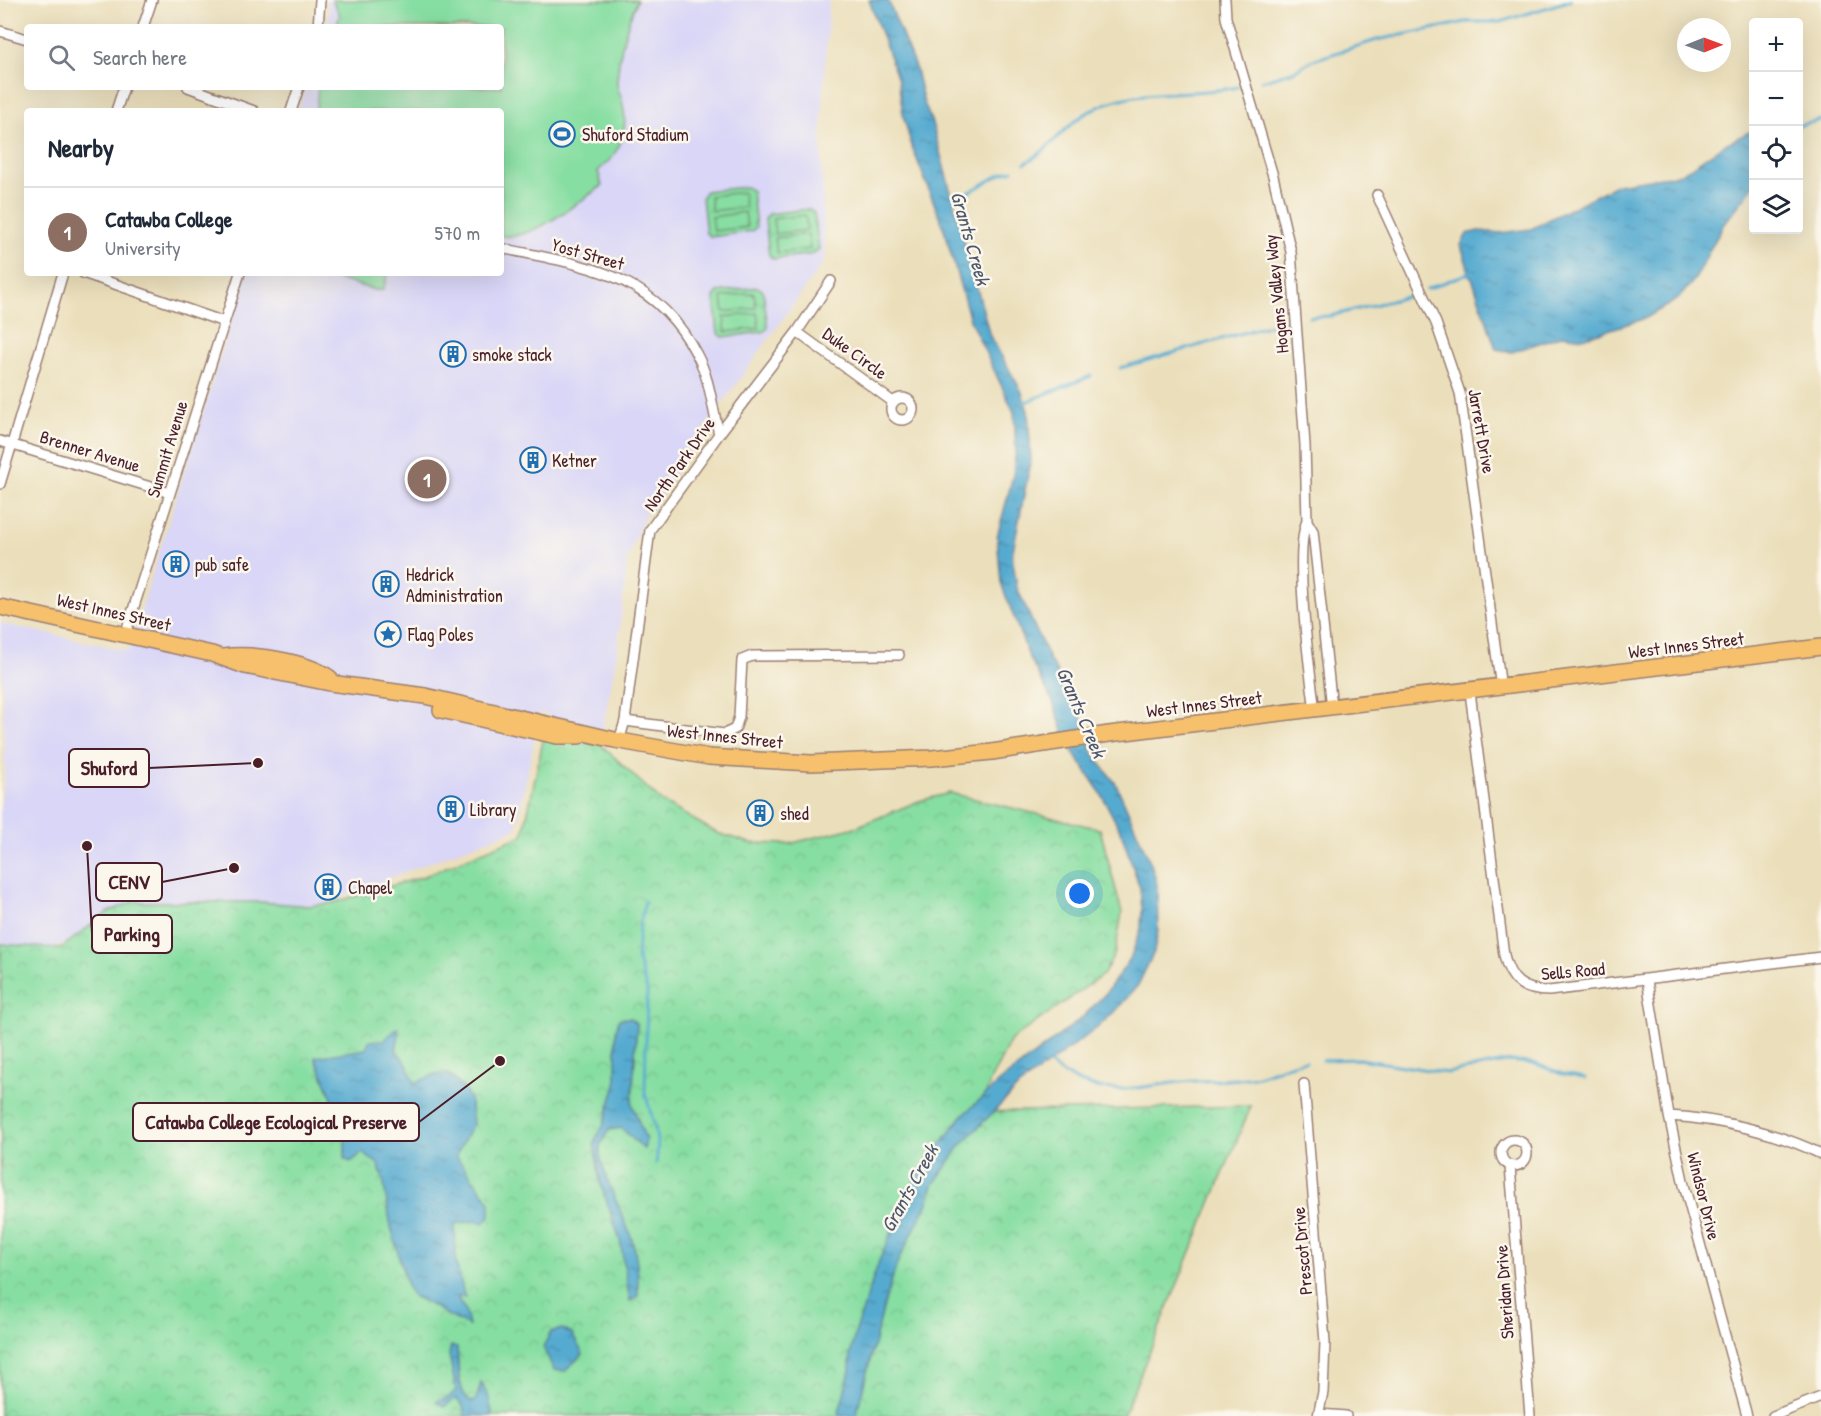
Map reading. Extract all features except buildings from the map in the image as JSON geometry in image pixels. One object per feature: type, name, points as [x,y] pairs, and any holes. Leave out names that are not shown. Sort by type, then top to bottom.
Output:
[{"type":"main road","name":"West Innes Street","points":[[0,607],[220,657],[245,666],[330,684],[336,682],[408,696],[422,705],[557,736],[591,734],[709,757],[811,763],[933,758],[1109,734],[1315,711],[1821,648]]},
{"type":"street","points":[[144,24],[152,0]]},
{"type":"street","points":[[318,24],[320,0]]},
{"type":"street","name":"Hogans Valley Way","points":[[1225,0],[1226,18],[1274,176],[1291,252],[1304,434],[1307,521],[1312,531],[1332,708]]},
{"type":"street","points":[[0,31],[24,38]]},
{"type":"street","points":[[117,108],[123,90]]},
{"type":"street","points":[[196,90],[246,108]]},
{"type":"street","points":[[292,108],[298,90]]},
{"type":"street","name":"Jarrett Drive","points":[[1377,195],[1436,323],[1460,393],[1501,688]]},
{"type":"street","name":"Yost Street","points":[[504,249],[612,275],[647,294],[663,308],[697,354],[711,397],[719,434]]},
{"type":"street","points":[[0,484],[62,276]]},
{"type":"street","points":[[92,276],[224,322]]},
{"type":"street","name":"Summit Avenue","points":[[126,635],[239,276]]},
{"type":"street","name":"North Park Drive","points":[[619,741],[625,721],[650,530],[719,434],[797,332],[831,281]]},
{"type":"street","name":"Duke Circle","points":[[797,332],[893,402]]},
{"type":"street","name":"Brenner Avenue","points":[[0,441],[170,493]]},
{"type":"street","name":"Hogans Valley Way","points":[[1307,521],[1301,533],[1308,645],[1315,711]]},
{"type":"street","points":[[1308,645],[1323,643]]},
{"type":"street","points":[[625,721],[724,734],[735,729],[739,717],[742,660],[752,656],[899,655]]},
{"type":"street","name":"Sells Road","points":[[1470,692],[1504,955],[1512,976],[1522,987],[1539,991],[1647,980],[1821,957]]},
{"type":"street","name":"Windsor Drive","points":[[1647,980],[1669,1116],[1694,1226],[1747,1416]]},
{"type":"street","name":"Prescot Drive","points":[[1304,1084],[1325,1341],[1323,1392],[1318,1415]]},
{"type":"street","points":[[1669,1116],[1713,1120],[1779,1138],[1821,1154]]},
{"type":"street","name":"Sheridan Drive","points":[[1510,1166],[1530,1416]]},
{"type":"street","points":[[1773,1416],[1821,1397]]},
{"type":"street","points":[[1318,1415],[1346,1416]]},
{"type":"shaded area","points":[[326,0],[829,0],[821,135],[825,260],[691,447],[651,512],[646,511],[627,560],[618,646],[601,737],[540,712],[516,829],[320,905],[177,902],[108,912],[70,942],[48,949],[1,944],[0,811],[5,771],[0,623],[128,651],[246,276],[504,276],[504,108],[299,108],[305,90],[504,90],[504,24],[326,24],[329,13]]},
{"type":"green space","points":[[332,0],[637,0],[619,59],[617,85],[624,108],[624,129],[619,147],[598,171],[602,186],[540,227],[526,233],[504,236],[504,108],[316,108],[318,90],[504,90],[504,24],[337,24],[340,15]]},
{"type":"green space","points":[[746,187],[752,191],[756,227],[752,231],[711,237],[706,233],[702,197],[706,191]]},
{"type":"green space","points":[[743,192],[745,207],[712,211],[710,196]]},
{"type":"green space","points":[[809,209],[814,213],[819,249],[814,254],[773,259],[769,255],[765,219],[769,214]]},
{"type":"green space","points":[[745,212],[747,227],[714,231],[712,217]]},
{"type":"green space","points":[[805,215],[807,230],[775,234],[773,219]]},
{"type":"green space","points":[[808,234],[810,249],[777,253],[775,238]]},
{"type":"green space","points":[[326,276],[387,276],[383,290],[375,290]]},
{"type":"green space","points":[[758,287],[763,291],[768,328],[763,332],[723,337],[718,333],[714,297],[718,292]]},
{"type":"green space","points":[[754,293],[756,308],[724,312],[722,297]]},
{"type":"green space","points":[[757,313],[759,328],[726,332],[724,317]]},
{"type":"green space","points":[[544,736],[600,744],[662,802],[717,833],[750,843],[789,844],[856,827],[919,801],[950,793],[1100,829],[1122,913],[1115,953],[1104,974],[1011,1040],[990,1081],[981,1112],[1251,1106],[1123,1416],[0,1416],[1,944],[60,949],[108,912],[133,902],[261,902],[309,906],[332,903],[422,877],[523,835]]},
{"type":"water","points":[[869,0],[888,0],[916,70],[990,336],[1021,390],[1028,411],[1031,460],[1012,555],[1017,588],[1050,661],[1079,708],[1093,754],[1116,784],[1151,864],[1157,884],[1158,931],[1154,952],[1138,985],[1118,1008],[1097,1028],[1019,1086],[961,1145],[933,1185],[928,1203],[898,1261],[885,1301],[856,1416],[838,1416],[850,1371],[850,1355],[855,1334],[879,1261],[916,1177],[961,1117],[998,1083],[1083,1017],[1106,993],[1130,959],[1141,929],[1142,909],[1140,888],[1121,832],[1100,792],[1067,743],[1053,702],[1029,657],[1001,583],[997,537],[1013,476],[1016,450],[1014,412],[970,320],[943,226],[911,144],[903,114],[898,80]]},
{"type":"water","points":[[1749,132],[1749,192],[1723,225],[1695,279],[1678,299],[1646,318],[1583,338],[1563,335],[1512,352],[1496,349],[1472,278],[1467,273],[1468,268],[1461,245],[1467,234],[1478,231],[1501,233],[1531,229],[1618,184],[1681,174],[1724,145]]},
{"type":"water","points":[[631,1018],[637,1024],[632,1104],[646,1140],[644,1149],[621,1128],[609,1130],[600,1147],[602,1165],[629,1231],[635,1254],[638,1296],[630,1301],[620,1240],[600,1182],[594,1142],[603,1126],[616,1085],[616,1030],[619,1019]]},
{"type":"water","points":[[398,1028],[396,1050],[405,1061],[415,1083],[436,1074],[449,1074],[465,1090],[470,1099],[473,1123],[456,1156],[490,1202],[490,1216],[484,1223],[475,1221],[455,1224],[456,1263],[465,1298],[459,1296],[459,1302],[465,1309],[469,1326],[413,1297],[407,1286],[391,1227],[383,1179],[378,1164],[362,1153],[351,1162],[345,1159],[345,1139],[335,1121],[332,1098],[315,1057],[366,1049],[369,1041],[384,1040]]},
{"type":"water","points":[[562,1329],[572,1334],[583,1354],[565,1371],[554,1370],[543,1347],[551,1332]]},
{"type":"water","points":[[451,1346],[457,1348],[459,1378],[463,1392],[472,1402],[476,1400],[481,1383],[488,1395],[493,1416],[465,1416],[463,1406],[455,1398],[444,1407],[436,1402],[449,1397],[456,1390],[449,1355]]},
{"type":"waterway","points":[[1261,81],[1294,71],[1313,60],[1377,40],[1466,22],[1500,22],[1571,0]]},
{"type":"waterway","points":[[1025,163],[1034,158],[1085,114],[1103,105],[1141,95],[1238,87]]},
{"type":"waterway","points":[[1803,125],[1821,120]]},
{"type":"waterway","name":"Grants Creek","points":[[950,203],[1001,174],[1013,170]]},
{"type":"waterway","points":[[1427,289],[1469,273]]},
{"type":"waterway","points":[[1309,317],[1330,316],[1414,295]]},
{"type":"waterway","points":[[1120,368],[1288,320]]},
{"type":"waterway","points":[[1023,403],[1091,376]]},
{"type":"waterway","points":[[645,901],[639,927],[637,957],[647,990],[645,1093],[655,1127],[658,1148],[656,1163]]},
{"type":"waterway","points":[[1322,1060],[1359,1059],[1447,1073],[1511,1061],[1536,1064],[1562,1074],[1585,1078]]},
{"type":"waterway","points":[[1045,1061],[1065,1075],[1083,1083],[1100,1088],[1117,1089],[1250,1078],[1306,1061]]},
{"type":"place","name":"Shuford Stadium","points":[[562,134]]},
{"type":"place","name":"smoke stack","points":[[453,354]]},
{"type":"place","name":"Ketner","points":[[533,460]]},
{"type":"place","name":"Catawba College","points":[[427,479]]},
{"type":"place","name":"pub safe","points":[[176,564]]},
{"type":"place","name":"Hedrick Administration","points":[[386,584]]},
{"type":"place","name":"Flag Poles","points":[[388,634]]},
{"type":"place","name":"Shuford","points":[[258,763]]},
{"type":"place","name":"Library","points":[[451,809]]},
{"type":"place","name":"shed","points":[[760,813]]},
{"type":"place","name":"Parking","points":[[87,846]]},
{"type":"place","name":"CENV","points":[[234,868]]},
{"type":"place","name":"Chapel","points":[[328,887]]},
{"type":"place","name":"Catawba College Ecological Preserve","points":[[500,1061]]}]
